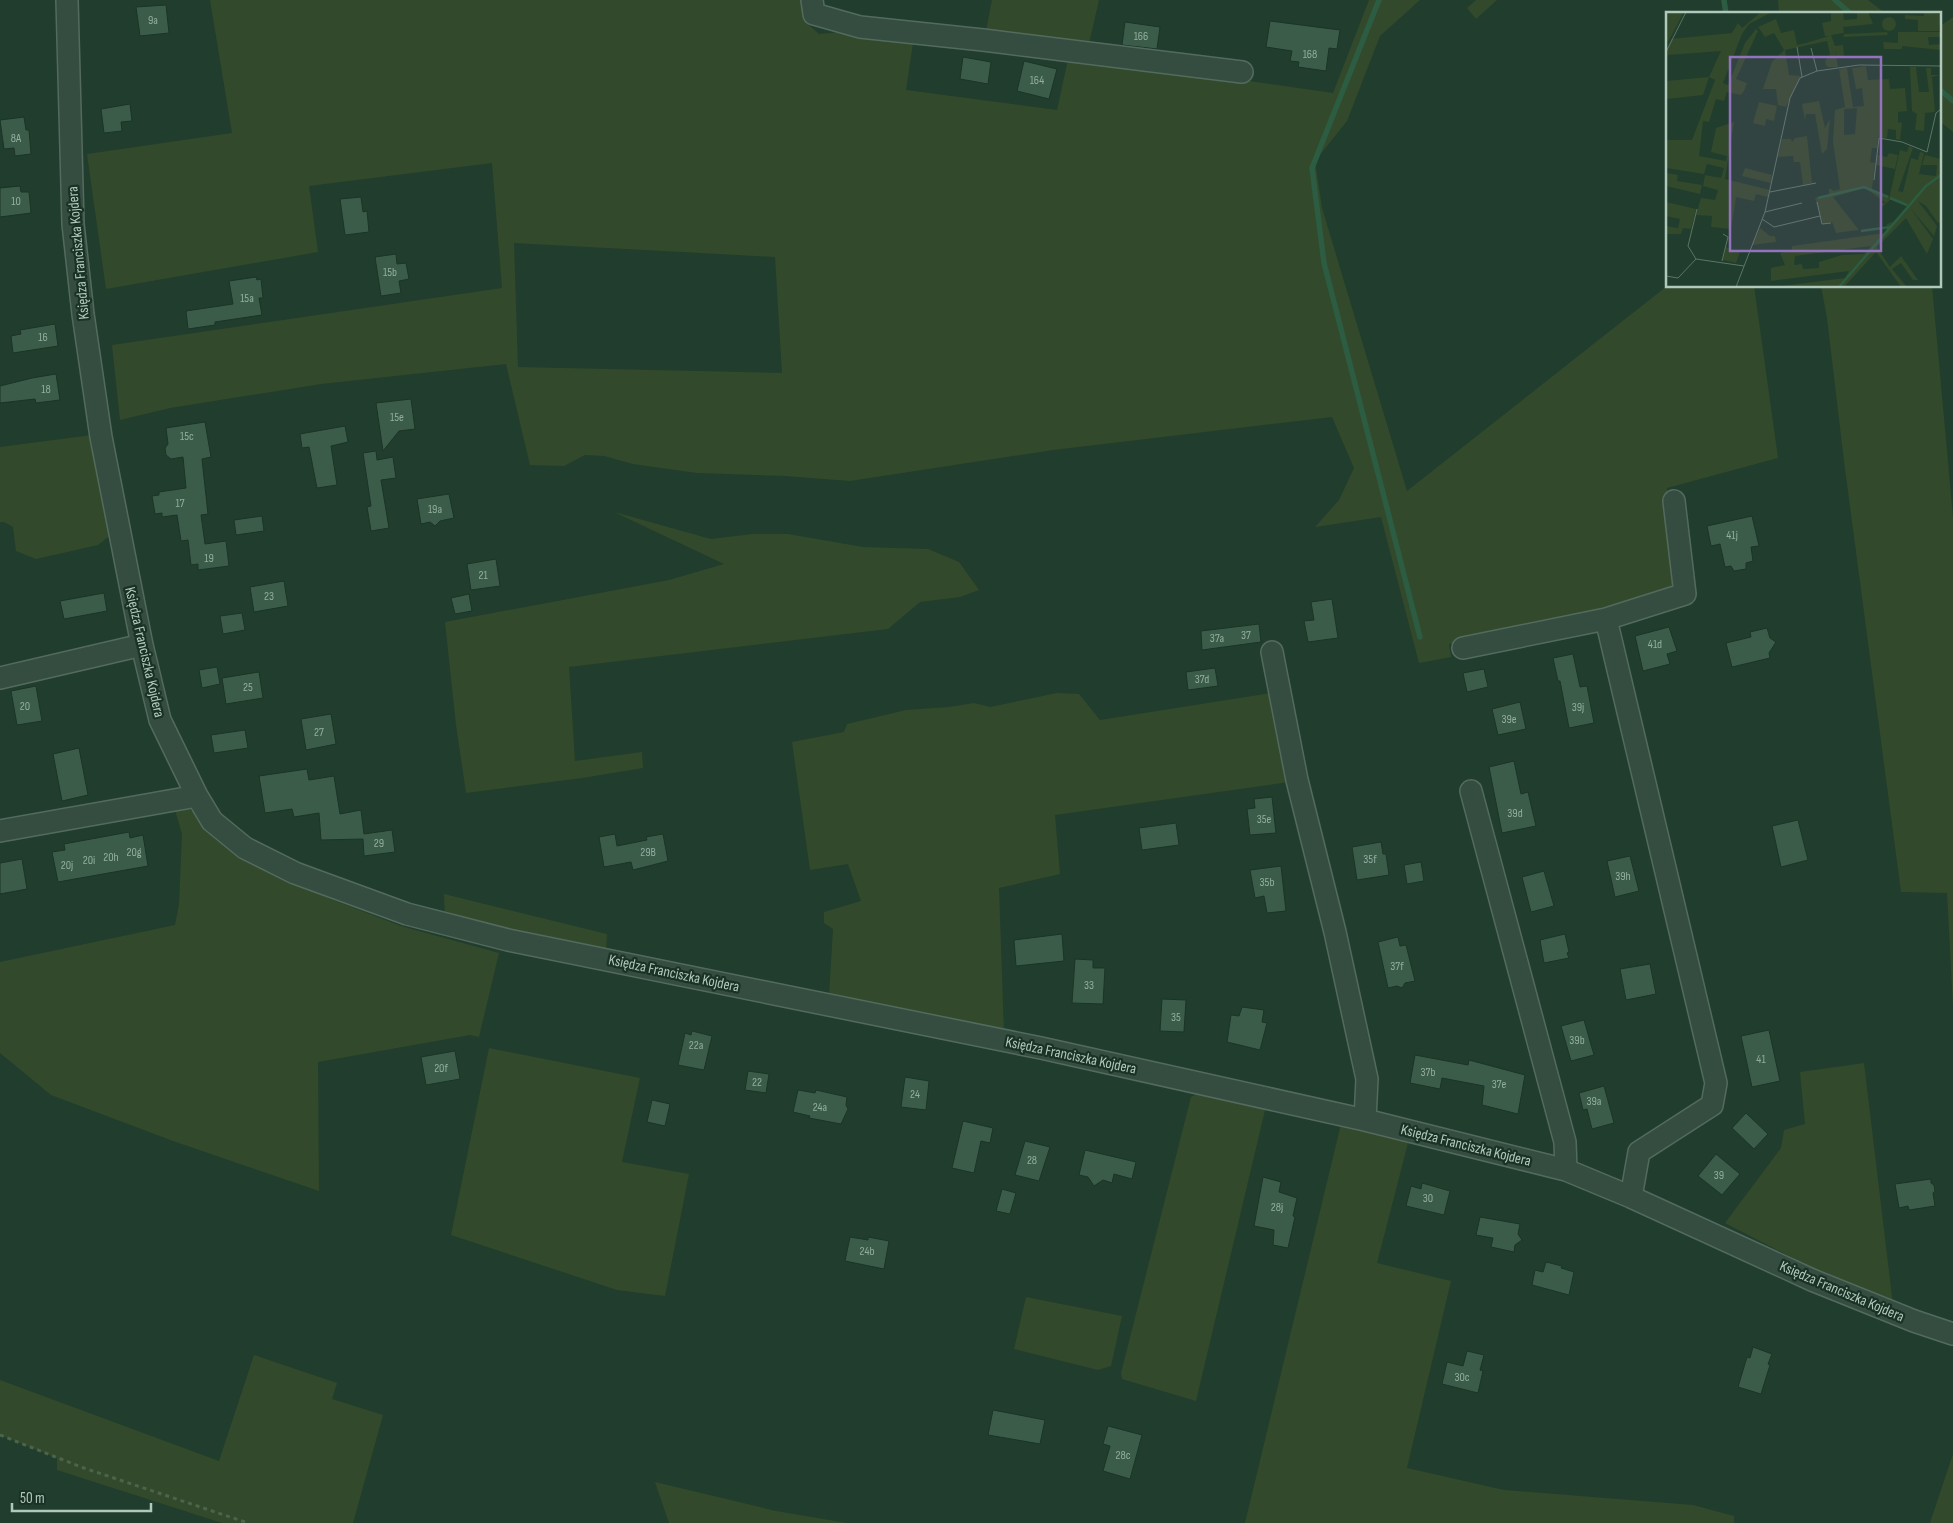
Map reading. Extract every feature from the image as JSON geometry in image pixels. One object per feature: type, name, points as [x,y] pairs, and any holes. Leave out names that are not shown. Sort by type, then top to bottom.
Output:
[{"type":"street","name":"Księdza Franciszka Kojdera","points":[[67,0],[73,224],[83,314],[101,437],[142,645],[160,720],[197,796],[212,821],[245,848],[295,873],[407,914],[508,940],[1041,1048],[1365,1120],[1566,1170],[1631,1197],[1812,1280],[1914,1321],[1953,1334]]},
{"type":"street","points":[[812,0],[814,14],[860,27],[1242,72]]},
{"type":"street","points":[[1463,648],[1606,619],[1685,594],[1674,501]]},
{"type":"street","points":[[1606,619],[1716,1083],[1712,1106],[1639,1152],[1631,1197]]},
{"type":"street","points":[[0,678],[142,645]]},
{"type":"street","points":[[1272,652],[1297,780],[1337,941],[1367,1079],[1365,1120]]},
{"type":"street","points":[[1471,791],[1564,1142],[1566,1170]]},
{"type":"street","points":[[0,832],[197,796]]},
{"type":"path","points":[[0,1435],[81,1468],[248,1523]]},
{"type":"green space","points":[[210,0],[805,0],[809,25],[819,34],[842,32],[913,43],[906,90],[1057,110],[1069,55],[1333,93],[1369,0],[1420,0],[1380,36],[1347,121],[1315,161],[1322,208],[1407,491],[1666,287],[1754,288],[1778,458],[1667,488],[1679,584],[1670,593],[1604,612],[1449,644],[1451,657],[1419,663],[1381,517],[1315,527],[1339,500],[1354,468],[1332,417],[1053,450],[850,481],[785,476],[697,473],[633,464],[604,456],[585,455],[564,466],[530,465],[506,364],[321,384],[170,408],[120,420],[112,345],[502,288],[492,163],[309,186],[318,252],[106,289],[87,154],[232,133]],"holes":[[[514,243],[775,257],[782,373],[518,367]]]},
{"type":"green space","points":[[992,0],[1099,0],[1088,48],[985,36]]},
{"type":"green space","points":[[1476,0],[1497,0],[1476,19],[1467,8]]},
{"type":"green space","points":[[1778,0],[1868,0],[1883,12],[1779,12]]},
{"type":"green space","points":[[1953,17],[1953,132],[1940,122],[1940,26]]},
{"type":"green space","points":[[1821,288],[1932,288],[1953,517],[1953,1007],[1947,893],[1901,892],[1827,318]]},
{"type":"green space","points":[[92,435],[112,534],[98,545],[36,559],[16,551],[13,527],[0,522],[0,447]]},
{"type":"green space","points":[[614,512],[711,539],[752,534],[788,534],[863,547],[928,549],[959,562],[979,590],[960,597],[920,602],[888,629],[569,667],[575,761],[642,752],[643,768],[466,793],[456,725],[445,622],[669,580],[724,564]]},
{"type":"green space","points":[[1057,693],[1079,694],[1100,720],[1271,693],[1289,782],[1055,815],[1060,874],[999,888],[1004,1034],[829,996],[833,929],[824,923],[824,912],[861,901],[848,864],[810,870],[792,742],[844,732],[847,724],[906,710],[974,703],[990,707]]},
{"type":"green space","points":[[187,808],[194,812],[246,861],[333,900],[401,926],[499,953],[479,1037],[470,1035],[318,1062],[319,1191],[173,1141],[51,1095],[0,1053],[0,962],[175,925],[179,904],[182,834],[175,810]]},
{"type":"green space","points":[[444,894],[607,934],[606,952],[445,918]]},
{"type":"green space","points":[[489,1048],[640,1078],[622,1162],[689,1174],[665,1296],[617,1290],[451,1235]]},
{"type":"green space","points":[[1864,1063],[1893,1305],[1825,1275],[1725,1223],[1781,1148],[1784,1130],[1805,1124],[1800,1072]]},
{"type":"green space","points":[[1201,1092],[1266,1106],[1196,1401],[1122,1379],[1121,1373],[1191,1097]]},
{"type":"green space","points":[[1341,1124],[1408,1143],[1377,1263],[1451,1281],[1407,1468],[1504,1490],[1693,1505],[1734,1516],[1734,1523],[1245,1523]]},
{"type":"green space","points":[[1026,1297],[1122,1316],[1111,1366],[1098,1370],[1014,1349]]},
{"type":"green space","points":[[254,1355],[337,1383],[332,1399],[383,1415],[353,1523],[222,1523],[57,1470],[57,1458],[0,1435],[0,1380],[219,1461]]},
{"type":"green space","points":[[1953,1454],[1953,1523],[1930,1523]]},
{"type":"green space","points":[[655,1482],[776,1511],[847,1523],[669,1523]]},
{"type":"building","points":[[166,5],[169,33],[140,36],[136,7]]},
{"type":"building","points":[[1270,21],[1340,30],[1337,49],[1329,48],[1326,71],[1298,67],[1299,62],[1290,61],[1292,51],[1266,47]]},
{"type":"building","points":[[1125,22],[1160,27],[1157,49],[1122,45]]},
{"type":"building","points":[[963,57],[991,62],[988,84],[960,79]]},
{"type":"building","points":[[1024,61],[1057,69],[1049,99],[1017,91]]},
{"type":"building","points":[[130,104],[132,121],[121,122],[122,131],[104,133],[101,109]]},
{"type":"building","points":[[24,117],[26,130],[29,130],[31,154],[15,156],[14,148],[4,149],[0,120]]},
{"type":"building","points":[[20,186],[21,192],[29,192],[31,213],[0,217],[0,188]]},
{"type":"building","points":[[361,197],[363,212],[367,211],[369,232],[345,235],[340,199]]},
{"type":"building","points":[[396,254],[397,264],[406,263],[409,279],[399,281],[401,293],[381,296],[375,257]]},
{"type":"building","points":[[256,277],[257,280],[261,279],[263,298],[259,298],[262,315],[215,322],[215,325],[188,329],[186,311],[233,304],[229,281]]},
{"type":"building","points":[[55,324],[58,346],[13,353],[11,336],[21,334],[20,330]]},
{"type":"building","points":[[56,374],[60,400],[36,403],[35,399],[0,403],[0,386]]},
{"type":"building","points":[[411,399],[415,429],[399,431],[383,451],[376,403]]},
{"type":"building","points":[[205,422],[211,457],[202,459],[208,514],[201,515],[205,544],[226,541],[229,566],[198,570],[198,564],[191,565],[188,540],[181,541],[177,515],[162,517],[162,513],[155,514],[152,496],[159,495],[159,492],[186,488],[183,457],[171,459],[166,455],[165,448],[168,444],[166,428]]},
{"type":"building","points":[[345,426],[348,442],[331,446],[337,485],[317,488],[309,447],[302,448],[300,434]]},
{"type":"building","points":[[376,451],[377,460],[393,457],[396,478],[381,480],[389,528],[371,531],[367,507],[371,506],[363,453]]},
{"type":"building","points":[[449,494],[454,518],[440,521],[435,526],[430,522],[421,524],[417,499]]},
{"type":"building","points":[[262,516],[264,531],[236,535],[234,520]]},
{"type":"building","points":[[1752,516],[1759,546],[1751,547],[1753,561],[1746,563],[1746,569],[1734,571],[1731,566],[1725,567],[1720,544],[1711,546],[1707,526]]},
{"type":"building","points":[[496,559],[500,586],[471,590],[467,564]]},
{"type":"building","points":[[284,581],[288,606],[254,612],[250,587]]},
{"type":"building","points":[[104,593],[107,611],[64,619],[60,601]]},
{"type":"building","points":[[469,594],[472,611],[455,614],[451,598]]},
{"type":"building","points":[[1332,599],[1338,638],[1308,642],[1304,621],[1314,620],[1311,602]]},
{"type":"building","points":[[242,613],[245,630],[223,634],[220,616]]},
{"type":"building","points":[[1259,624],[1261,642],[1202,650],[1201,631]]},
{"type":"building","points":[[1669,627],[1677,651],[1667,654],[1670,664],[1643,671],[1635,636]]},
{"type":"building","points":[[1767,628],[1770,638],[1776,642],[1769,653],[1770,658],[1732,667],[1726,643],[1751,637],[1750,632]]},
{"type":"building","points":[[1573,654],[1580,687],[1587,686],[1594,723],[1569,728],[1560,681],[1558,681],[1553,658]]},
{"type":"building","points":[[217,667],[220,684],[202,688],[199,670]]},
{"type":"building","points":[[1215,668],[1218,686],[1188,690],[1186,672]]},
{"type":"building","points":[[1484,669],[1488,687],[1467,692],[1463,673]]},
{"type":"building","points":[[259,672],[263,698],[226,704],[222,678]]},
{"type":"building","points":[[36,686],[42,721],[17,725],[11,691]]},
{"type":"building","points":[[1520,702],[1526,729],[1498,735],[1492,709]]},
{"type":"building","points":[[331,714],[336,744],[306,750],[301,719]]},
{"type":"building","points":[[245,730],[248,748],[214,753],[211,735]]},
{"type":"building","points":[[79,748],[88,795],[62,801],[53,754]]},
{"type":"building","points":[[1514,761],[1521,794],[1528,792],[1536,826],[1502,833],[1489,767]]},
{"type":"building","points":[[307,769],[309,780],[334,776],[340,814],[361,810],[364,834],[392,830],[395,852],[364,856],[363,839],[321,840],[319,813],[294,817],[292,809],[265,813],[259,776]]},
{"type":"building","points":[[1272,797],[1276,833],[1250,835],[1247,809],[1255,808],[1254,799]]},
{"type":"building","points":[[1798,820],[1808,860],[1781,867],[1772,826]]},
{"type":"building","points":[[1176,823],[1179,845],[1142,850],[1139,828]]},
{"type":"building","points":[[129,832],[130,838],[143,835],[148,866],[58,882],[52,852],[65,850],[64,844]]},
{"type":"building","points":[[615,834],[617,846],[647,840],[646,837],[663,834],[668,861],[633,870],[631,862],[604,867],[599,837]]},
{"type":"building","points":[[1381,842],[1383,854],[1386,854],[1389,875],[1357,880],[1352,847]]},
{"type":"building","points":[[1630,856],[1639,891],[1615,897],[1607,861]]},
{"type":"building","points":[[22,859],[27,889],[0,894],[0,863]]},
{"type":"building","points":[[1421,862],[1424,881],[1407,884],[1404,865]]},
{"type":"building","points":[[1281,866],[1286,911],[1267,913],[1264,896],[1255,898],[1250,870]]},
{"type":"building","points":[[1544,871],[1554,906],[1531,912],[1522,877]]},
{"type":"building","points":[[1062,934],[1064,961],[1016,966],[1014,940]]},
{"type":"building","points":[[1565,934],[1569,958],[1544,963],[1540,940]]},
{"type":"building","points":[[1398,937],[1400,946],[1406,945],[1415,981],[1405,983],[1402,988],[1397,986],[1388,988],[1378,942]]},
{"type":"building","points":[[1075,959],[1093,960],[1093,968],[1105,968],[1103,1004],[1072,1003]]},
{"type":"building","points":[[1650,964],[1656,994],[1626,1000],[1620,969]]},
{"type":"building","points":[[1162,999],[1186,1000],[1184,1032],[1160,1031]]},
{"type":"building","points":[[1242,1007],[1264,1010],[1262,1022],[1267,1023],[1260,1050],[1227,1042],[1231,1015],[1239,1016]]},
{"type":"building","points":[[1584,1020],[1594,1055],[1571,1061],[1561,1026]]},
{"type":"building","points":[[1769,1030],[1780,1081],[1752,1087],[1741,1036]]},
{"type":"building","points":[[692,1031],[712,1036],[704,1070],[678,1065],[685,1033],[691,1035]]},
{"type":"building","points":[[455,1051],[460,1079],[426,1085],[421,1057]]},
{"type":"building","points":[[1415,1055],[1468,1065],[1469,1060],[1525,1075],[1518,1114],[1482,1105],[1484,1086],[1442,1078],[1440,1089],[1410,1083]]},
{"type":"building","points":[[748,1071],[769,1074],[766,1093],[745,1090]]},
{"type":"building","points":[[905,1077],[929,1081],[926,1110],[901,1107]]},
{"type":"building","points":[[1604,1086],[1614,1123],[1592,1129],[1587,1109],[1583,1110],[1579,1093]]},
{"type":"building","points":[[798,1090],[815,1093],[816,1090],[847,1097],[846,1105],[848,1109],[841,1124],[809,1118],[810,1116],[793,1112]]},
{"type":"building","points":[[652,1100],[670,1104],[665,1126],[647,1122]]},
{"type":"building","points":[[1746,1113],[1768,1134],[1754,1149],[1732,1128]]},
{"type":"building","points":[[963,1121],[993,1128],[990,1143],[981,1141],[974,1173],[952,1168]]},
{"type":"building","points":[[1025,1141],[1050,1147],[1039,1181],[1015,1175]]},
{"type":"building","points":[[1085,1150],[1136,1162],[1132,1179],[1114,1174],[1112,1183],[1103,1180],[1094,1186],[1088,1177],[1079,1175]]},
{"type":"building","points":[[1716,1154],[1740,1174],[1722,1195],[1698,1176]]},
{"type":"building","points":[[1263,1177],[1281,1182],[1279,1192],[1297,1198],[1288,1248],[1273,1245],[1274,1230],[1254,1226]]},
{"type":"building","points":[[1931,1179],[1935,1191],[1933,1193],[1935,1206],[1909,1210],[1908,1206],[1899,1208],[1895,1184]]},
{"type":"building","points":[[1422,1183],[1450,1191],[1444,1215],[1406,1206],[1411,1186],[1421,1189]]},
{"type":"building","points":[[1002,1189],[1016,1193],[1010,1214],[996,1211]]},
{"type":"building","points":[[1480,1217],[1520,1224],[1518,1234],[1522,1240],[1515,1245],[1514,1252],[1491,1247],[1493,1238],[1476,1235]]},
{"type":"building","points":[[850,1237],[868,1240],[868,1237],[889,1241],[884,1269],[845,1261]]},
{"type":"building","points":[[1546,1262],[1562,1266],[1561,1268],[1574,1272],[1569,1295],[1532,1285],[1535,1270],[1543,1272]]},
{"type":"building","points":[[1753,1347],[1772,1354],[1761,1394],[1738,1387],[1747,1357],[1750,1358]]},
{"type":"building","points":[[1467,1351],[1484,1355],[1480,1370],[1483,1371],[1478,1393],[1442,1384],[1447,1362],[1463,1366]]},
{"type":"building","points":[[993,1410],[1045,1420],[1040,1444],[988,1435]]},
{"type":"building","points":[[1108,1426],[1142,1435],[1130,1479],[1103,1471],[1110,1446],[1103,1444]]},
{"type":"waterway","points":[[1379,0],[1312,168],[1324,263],[1420,637]]},
{"type":"waterway","points":[[1724,0],[1726,12]]},
{"type":"waterway","points":[[1835,0],[1849,12]]},
{"type":"waterway","points":[[1940,90],[1953,101]]}]
